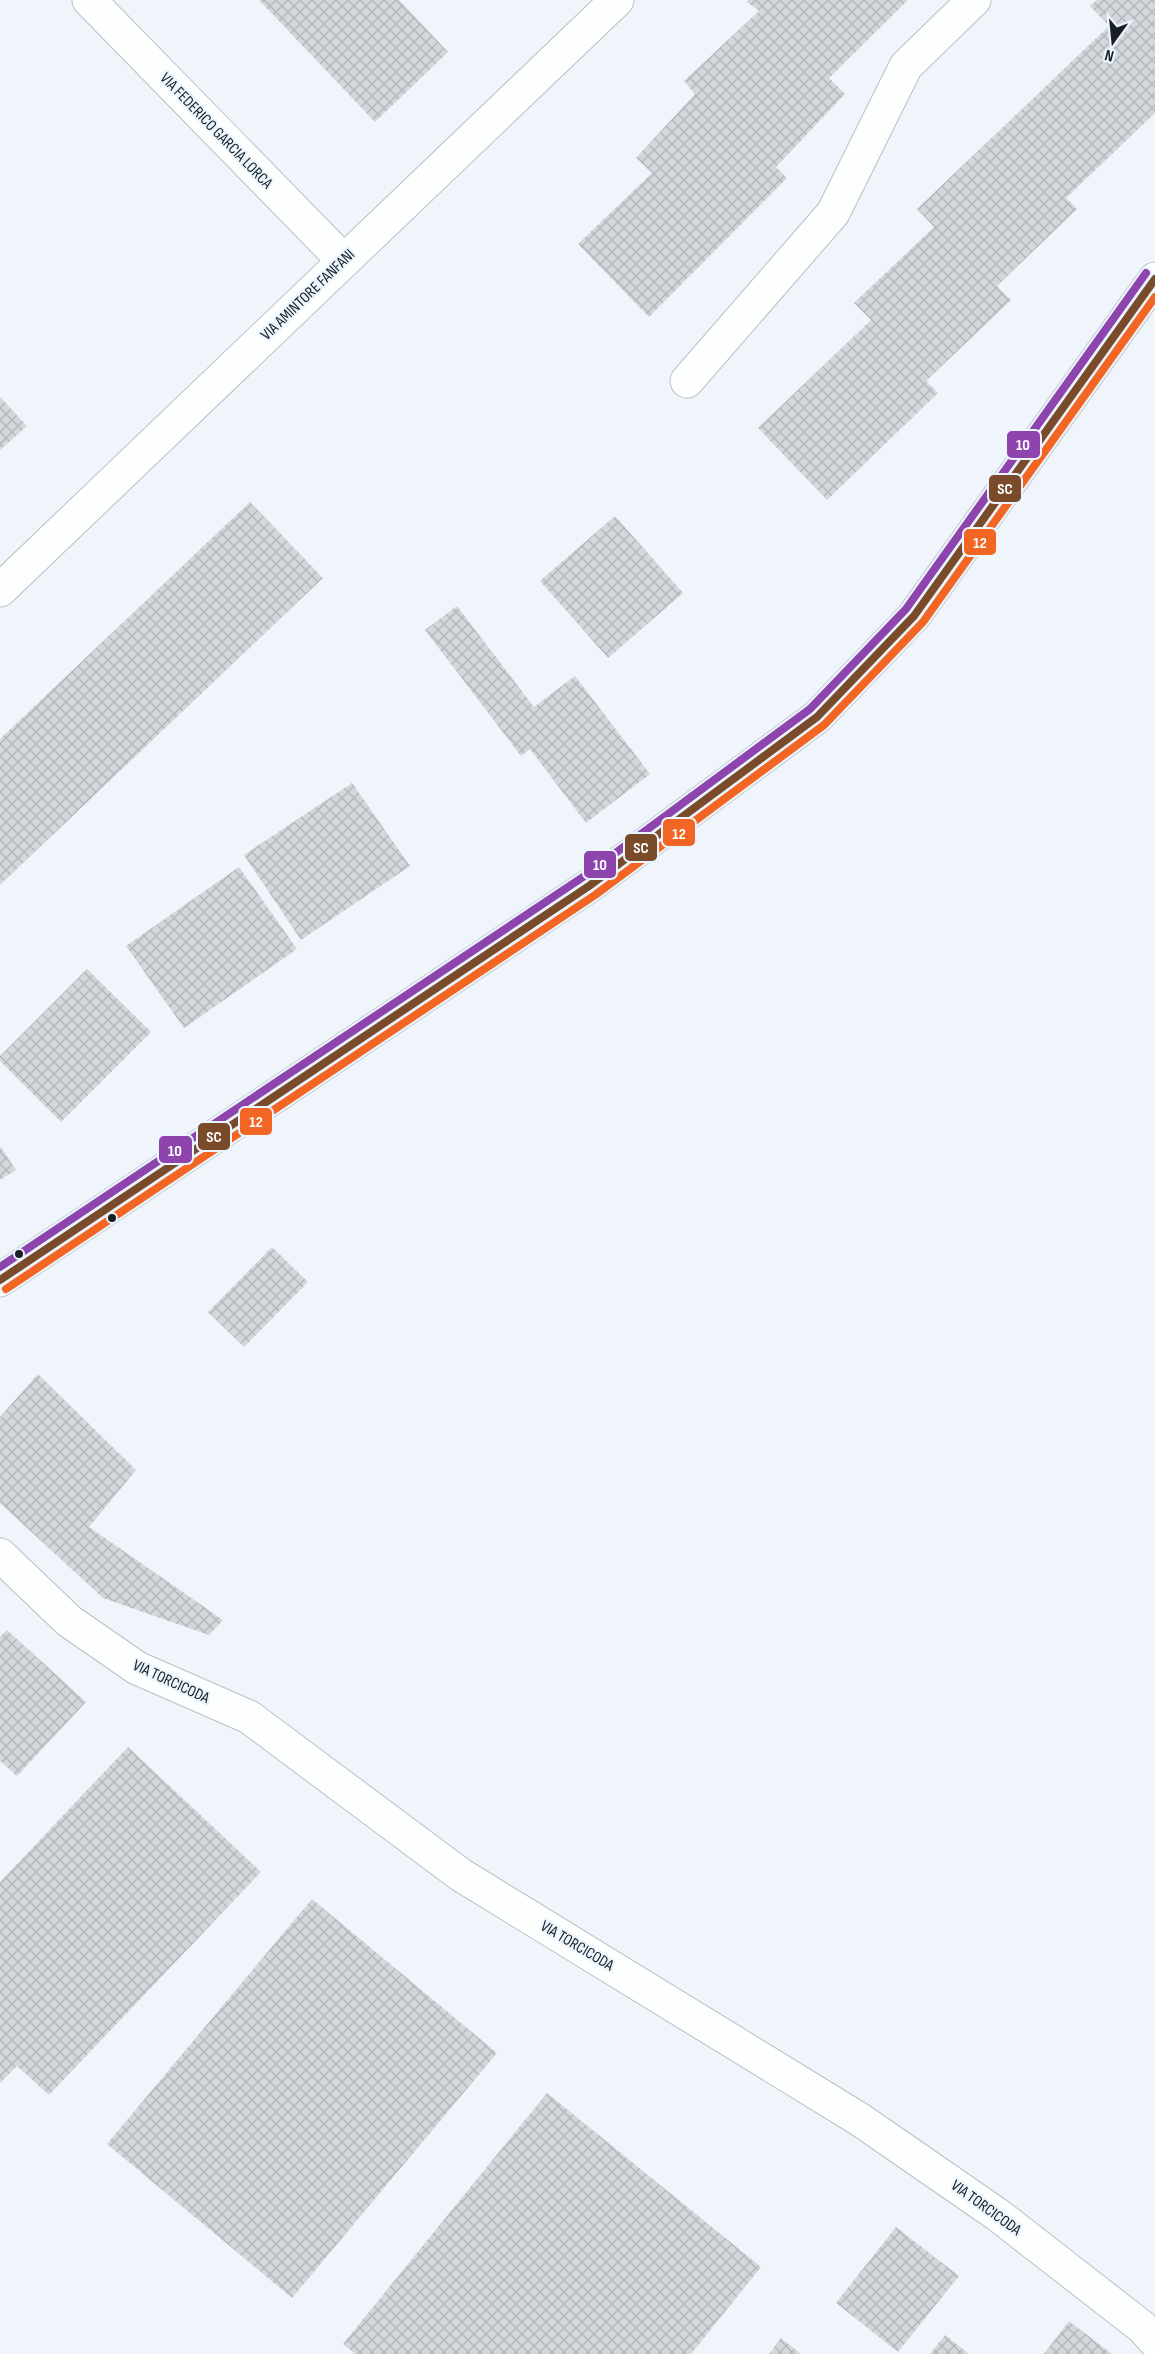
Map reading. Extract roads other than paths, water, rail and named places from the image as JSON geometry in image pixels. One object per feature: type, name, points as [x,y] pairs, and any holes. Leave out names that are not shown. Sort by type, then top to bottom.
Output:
[{"type":"street","name":"VIA FEDERICO GARCIA LORCA","points":[[89,0],[344,261]]},
{"type":"street","name":"VIA AMINTORE FANFANI","points":[[0,590],[617,0]]},
{"type":"street","points":[[687,381],[832,213],[906,66],[974,0]]},
{"type":"street","points":[[0,1280],[589,886],[817,717],[914,616],[1155,279]]},
{"type":"street","name":"VIA TORCICODA","points":[[0,1555],[69,1621],[137,1668],[249,1717],[461,1875],[859,2119],[998,2215],[1142,2327],[1155,2341]]}]
